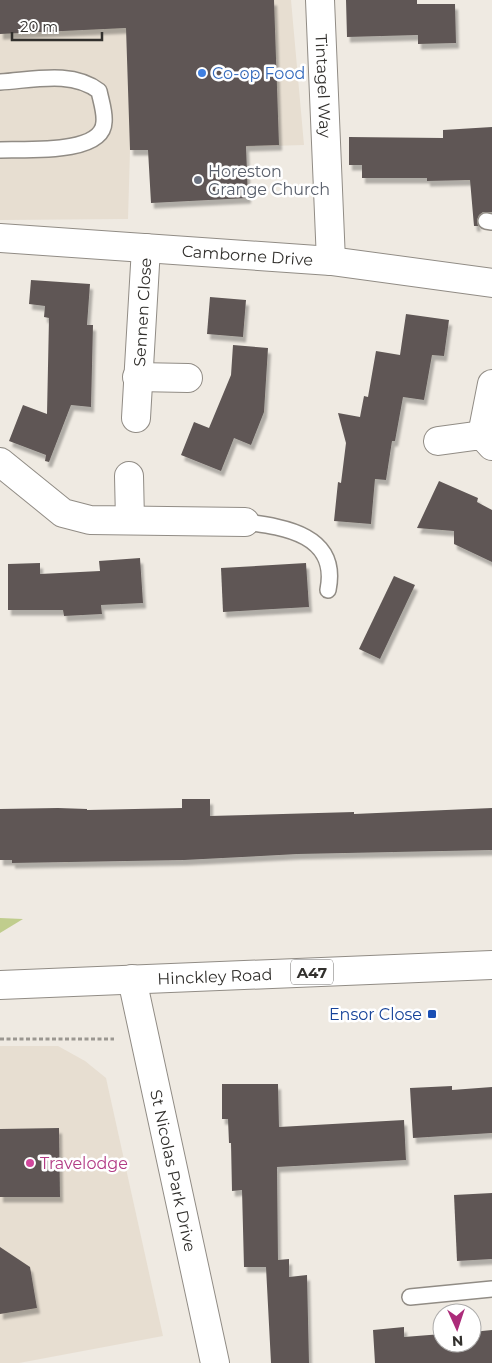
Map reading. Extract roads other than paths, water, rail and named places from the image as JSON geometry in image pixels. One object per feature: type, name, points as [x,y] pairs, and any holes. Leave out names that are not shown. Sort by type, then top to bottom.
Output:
[{"type":"street","name":"Tintagel Way","points":[[320,0],[331,261]]},
{"type":"street","name":"Camborne Drive","points":[[0,238],[331,261],[492,283]]},
{"type":"street","name":"Sennen Close","points":[[136,418],[146,248]]},
{"type":"street","name":"Sennen Close","points":[[137,377],[188,378]]},
{"type":"street","points":[[438,441],[487,440],[492,384]]},
{"type":"street","points":[[0,462],[63,513],[90,520],[244,522]]},
{"type":"street","points":[[130,476],[130,520]]},
{"type":"street","name":"Hinckley Road","points":[[0,985],[28,982],[492,965]]},
{"type":"street","name":"Hinckley Road","points":[[0,979],[28,982]]},
{"type":"street","name":"St Nicolas Park Drive","points":[[132,979],[215,1363]]},
{"type":"lane","points":[[0,82],[69,78],[89,83],[100,91],[104,123],[96,139],[82,145],[0,150]]},
{"type":"lane","points":[[244,522],[284,527],[308,538],[327,559],[331,578],[328,590]]},
{"type":"lane","points":[[410,1297],[492,1288]]},
{"type":"place","name":"Co-op Food","points":[[202,73]]},
{"type":"place","name":"Horeston Grange Church","points":[[198,180]]},
{"type":"place","name":"Ensor Close","points":[[432,1014]]},
{"type":"place","name":"Travelodge","points":[[30,1163]]}]
